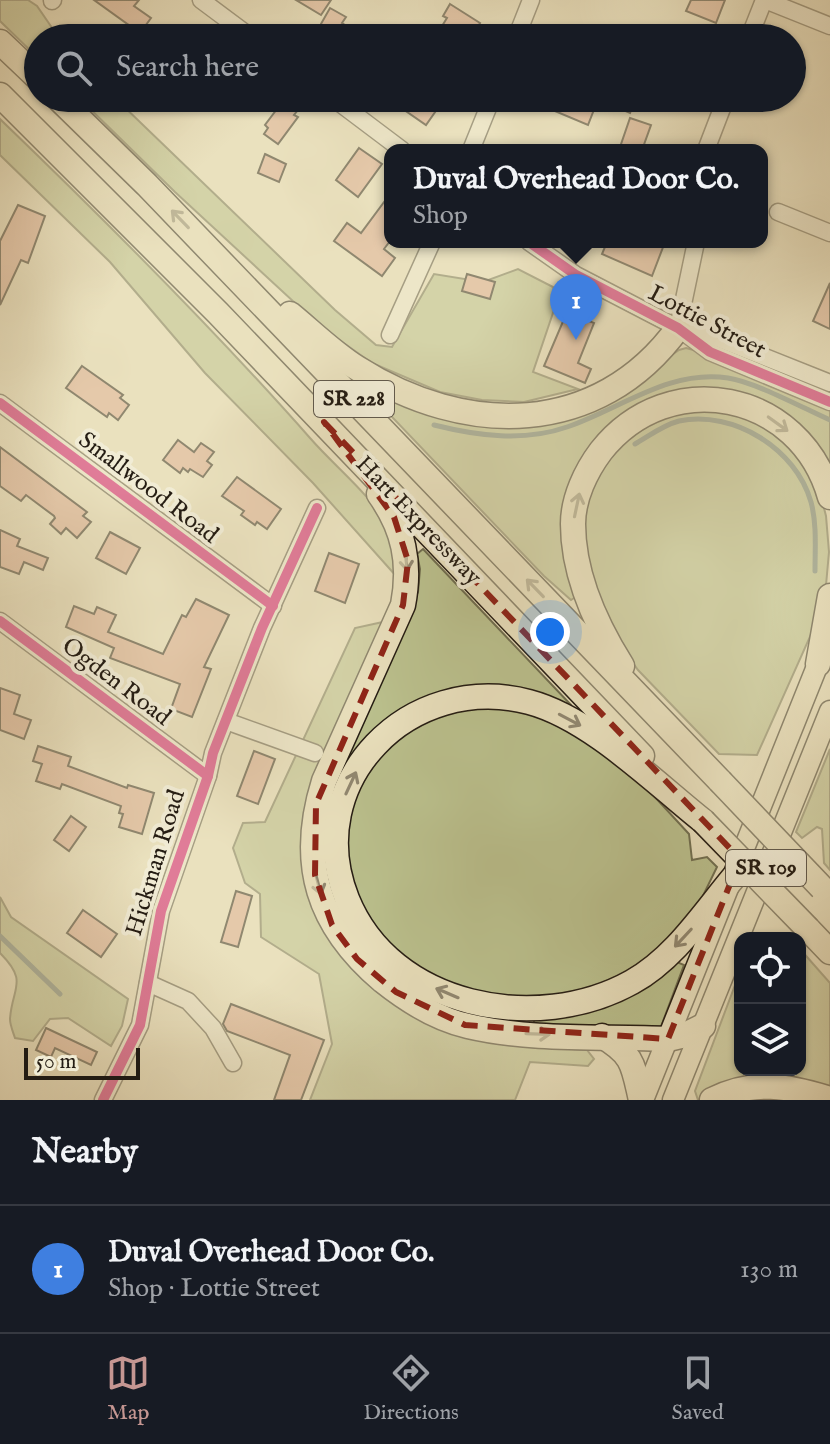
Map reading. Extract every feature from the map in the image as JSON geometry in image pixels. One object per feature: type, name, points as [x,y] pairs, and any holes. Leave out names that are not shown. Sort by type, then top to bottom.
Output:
[{"type":"highway","points":[[0,42],[24,65]]},
{"type":"highway","name":"Hart Expressway","points":[[0,95],[324,422],[830,952]]},
{"type":"highway","name":"Hart Expressway","points":[[72,112],[204,243],[826,892]]},
{"type":"highway","points":[[204,243],[356,367],[419,398],[480,414],[540,414],[566,410],[590,401],[646,365],[678,328]]},
{"type":"highway","points":[[646,705],[611,650],[593,614],[575,555],[573,521],[580,490],[592,463],[613,437],[639,416],[665,405],[694,399],[725,399],[752,408],[778,422],[802,444],[820,470],[830,497]]},
{"type":"highway","points":[[324,422],[394,517],[404,540],[408,561],[403,605],[316,804],[312,839],[315,875],[332,925],[357,959],[396,992],[432,1013],[465,1025],[501,1032],[668,1039],[703,1026]]},
{"type":"highway","points":[[818,664],[830,596]]},
{"type":"highway","points":[[703,821],[598,737],[569,718],[530,702],[491,696],[458,698],[430,707],[398,723],[369,751],[349,783],[339,817],[337,848],[340,876],[347,899],[361,924],[381,950],[405,971],[436,989],[468,1002],[502,1009],[536,1010],[573,1005],[635,981],[688,934],[733,878]]},
{"type":"highway","points":[[602,1036],[619,1046],[632,1061],[642,1100]]},
{"type":"highway","points":[[712,1100],[744,1088],[765,1085],[830,1099]]},
{"type":"main road","name":"SR 109","points":[[642,1100],[830,634]]},
{"type":"main road","name":"SR 109","points":[[673,1100],[830,711]]},
{"type":"street","points":[[201,0],[233,24]]},
{"type":"street","points":[[522,24],[531,0]]},
{"type":"street","points":[[755,24],[765,0],[830,26]]},
{"type":"street","points":[[352,112],[394,144]]},
{"type":"street","points":[[473,144],[486,112]]},
{"type":"street","points":[[708,144],[721,112]]},
{"type":"street","points":[[778,212],[830,233]]},
{"type":"street","points":[[390,335],[429,248]]},
{"type":"street","name":"Lottie Street","points":[[538,248],[576,275],[678,328],[710,352],[830,402]]},
{"type":"street","points":[[678,328],[695,248]]},
{"type":"street","name":"Lottie Street","points":[[678,328],[717,338],[830,383]]},
{"type":"street","name":"Smallwood Road","points":[[0,403],[273,606]]},
{"type":"street","name":"Hickman Road","points":[[103,1100],[140,1025],[161,911],[208,776],[213,753],[262,628],[317,508]]},
{"type":"street","name":"Ogden Road","points":[[0,621],[208,776]]},
{"type":"street","points":[[226,721],[315,753]]},
{"type":"street","points":[[148,983],[188,1001],[213,1028],[233,1063]]},
{"type":"highlighted area","points":[[324,422],[740,859],[668,1039],[465,1025],[396,992],[357,959],[332,925],[315,875],[316,804],[403,605],[408,561],[394,517]]},
{"type":"green space","points":[[0,0],[28,0],[37,6],[49,24],[24,24],[24,44],[0,21]]},
{"type":"green space","points":[[93,112],[130,112],[335,310],[376,345],[392,347],[434,274],[483,282],[518,269],[553,287],[557,301],[533,372],[578,389],[524,402],[482,400],[440,392],[372,363],[321,327]]},
{"type":"green space","points":[[0,119],[158,276],[363,493],[392,535],[397,577],[313,483],[205,373],[110,262],[0,155]]},
{"type":"green space","points":[[686,348],[830,407],[830,476],[791,422],[671,396],[577,472],[577,596],[571,600],[544,576],[372,396],[436,414],[605,401]]},
{"type":"green space","points":[[730,410],[781,434],[817,481],[826,516],[829,552],[826,585],[813,630],[757,755],[719,754],[638,670],[623,649],[582,562],[583,505],[609,452],[658,414]]},
{"type":"green space","points":[[423,549],[571,705],[568,711],[469,689],[352,764],[341,757],[418,592],[420,569],[417,554]]},
{"type":"green space","points":[[383,622],[310,787],[302,839],[306,881],[319,920],[340,955],[369,985],[403,1010],[442,1029],[484,1041],[587,1050],[594,1059],[588,1066],[530,1062],[515,1100],[310,1100],[332,1044],[319,974],[261,937],[260,894],[245,883],[233,848],[243,823],[265,822],[355,628]]},
{"type":"green space","points":[[495,703],[560,721],[630,770],[689,834],[692,860],[707,857],[717,867],[698,906],[648,963],[561,1001],[455,990],[404,961],[363,915],[347,866],[347,814],[373,758],[418,722],[440,712]]},
{"type":"green space","points":[[830,749],[830,870],[824,863],[822,829],[817,827],[802,838],[796,832]]},
{"type":"green space","points":[[0,897],[11,917],[128,999],[122,1026],[111,1046],[68,1018],[50,1019],[33,1041],[15,1038],[10,1019],[17,985],[14,971],[0,953]]},
{"type":"green space","points":[[681,954],[679,963],[684,965],[659,1032],[534,1027],[534,1017]]},
{"type":"green space","points":[[806,956],[830,983],[830,1093],[717,1089],[698,1100],[695,1091],[734,988],[734,1076],[806,1076]]},
{"type":"building","points":[[94,0],[139,0],[134,6],[151,18],[147,24],[127,24]]},
{"type":"building","points":[[296,0],[331,0],[321,15]]},
{"type":"building","points":[[691,0],[725,0],[716,23],[686,11]]},
{"type":"building","points":[[450,4],[480,23],[443,24],[447,18],[443,16]]},
{"type":"building","points":[[330,8],[346,17],[343,24],[321,24]]},
{"type":"building","points":[[275,112],[296,112],[294,115],[298,117],[278,144],[264,134],[268,128],[265,125]]},
{"type":"building","points":[[407,112],[435,112],[426,125]]},
{"type":"building","points":[[557,112],[593,112],[588,125]]},
{"type":"building","points":[[630,118],[651,125],[644,144],[621,144]]},
{"type":"building","points":[[359,148],[382,164],[358,197],[336,180]]},
{"type":"building","points":[[265,154],[286,164],[279,182],[258,173]]},
{"type":"building","points":[[384,202],[384,249],[395,258],[382,276],[334,241],[347,223],[361,233]]},
{"type":"building","points":[[18,205],[45,216],[28,263],[21,260],[0,305],[0,241]]},
{"type":"building","points":[[604,248],[663,248],[652,276],[602,254]]},
{"type":"building","points":[[467,274],[495,282],[490,299],[462,291]]},
{"type":"building","points":[[830,283],[830,329],[813,321]]},
{"type":"building","points":[[567,312],[594,323],[578,363],[591,369],[585,383],[544,366]]},
{"type":"building","points":[[82,366],[123,395],[120,398],[129,405],[118,420],[109,413],[107,417],[66,388]]},
{"type":"building","points":[[178,440],[194,452],[201,443],[214,452],[207,461],[212,465],[203,477],[190,469],[188,472],[183,468],[180,473],[163,460]]},
{"type":"building","points":[[0,447],[87,512],[83,516],[91,522],[77,538],[66,528],[61,534],[50,524],[54,516],[26,495],[21,501],[0,486]]},
{"type":"building","points":[[237,477],[281,509],[267,529],[241,515],[244,511],[222,496]]},
{"type":"building","points":[[0,530],[20,539],[17,546],[48,558],[43,570],[24,562],[19,574],[0,567]]},
{"type":"building","points":[[110,532],[140,548],[126,574],[96,558]]},
{"type":"building","points":[[329,553],[359,564],[345,603],[315,591]]},
{"type":"building","points":[[196,599],[229,615],[204,667],[211,669],[192,717],[171,709],[180,684],[110,658],[114,648],[66,627],[74,606],[94,614],[97,607],[116,615],[108,632],[163,654],[182,615],[186,617]]},
{"type":"building","points":[[0,688],[20,695],[14,714],[31,720],[24,739],[0,730]]},
{"type":"building","points":[[38,746],[71,757],[68,766],[127,788],[128,785],[154,793],[142,834],[119,827],[123,814],[119,813],[121,806],[62,784],[60,789],[36,781],[42,764],[33,761]]},
{"type":"building","points":[[254,751],[275,759],[258,804],[237,796]]},
{"type":"building","points":[[71,816],[86,827],[69,851],[54,840]]},
{"type":"building","points":[[236,891],[252,896],[238,947],[221,942]]},
{"type":"building","points":[[83,910],[117,934],[101,957],[67,933]]},
{"type":"building","points":[[231,1004],[324,1040],[301,1100],[274,1100],[290,1055],[227,1031],[223,1024]]},
{"type":"building","points":[[46,1028],[97,1052],[91,1065],[55,1048],[51,1057],[36,1050]]},
{"type":"waterway","points":[[434,425],[501,436],[534,435],[567,427],[665,385],[706,377],[728,378],[752,385],[830,420]]},
{"type":"waterway","points":[[635,444],[673,423],[700,419],[741,428],[760,438],[792,465],[811,502],[815,571]]},
{"type":"waterway","points":[[0,936],[60,994]]},
{"type":"cycle path","points":[[538,248],[576,275],[678,328],[710,352],[830,402]]},
{"type":"cycle path","points":[[0,403],[273,606]]},
{"type":"cycle path","points":[[103,1100],[140,1025],[161,911],[208,776],[213,753],[262,628],[317,508]]},
{"type":"cycle path","points":[[0,621],[208,776]]},
{"type":"place","name":"Duval Overhead Door Co.","points":[[576,340]]}]
